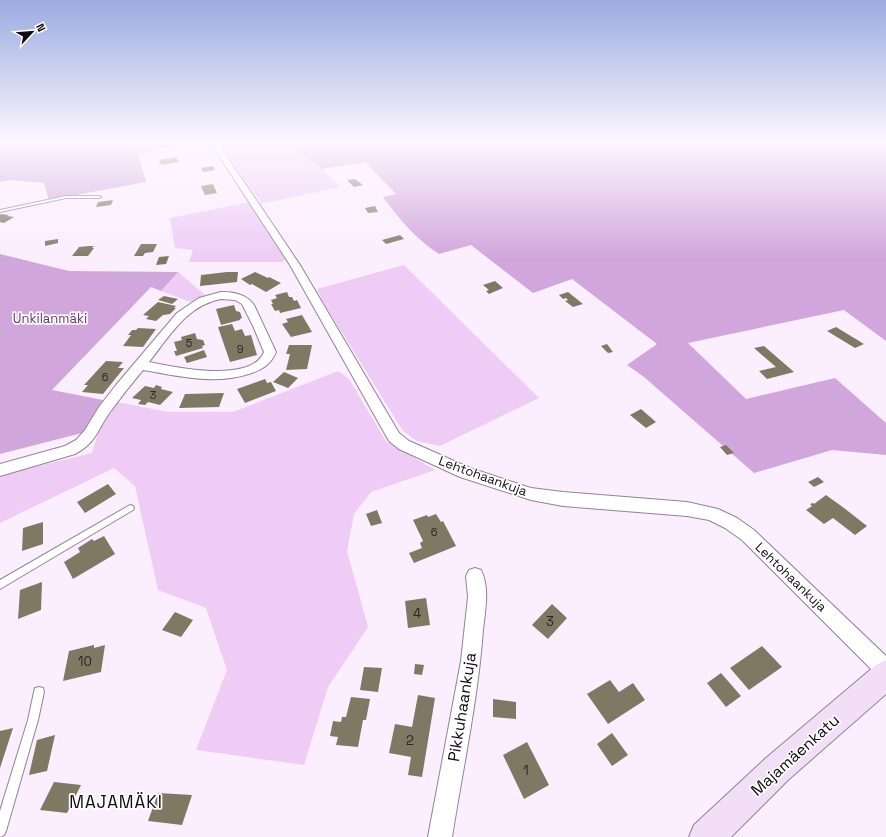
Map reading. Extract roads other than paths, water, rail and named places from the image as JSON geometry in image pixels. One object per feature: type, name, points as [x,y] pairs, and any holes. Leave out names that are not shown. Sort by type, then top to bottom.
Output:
[{"type":"street","name":"Lehtohaankuja","points":[[239,181],[295,264],[394,437],[404,445],[465,473],[530,494],[564,499],[686,508],[712,514],[731,523],[748,535],[886,670]]},
{"type":"street","points":[[0,470],[70,450],[81,444],[90,434],[104,410],[121,388],[186,309],[201,301],[220,296],[239,298],[248,303],[270,352],[269,357],[261,365],[236,374],[225,376],[205,376],[140,365]]},
{"type":"street","name":"Pikkuhaankuja","points":[[440,837],[471,661],[476,602],[475,576]]},
{"type":"street","name":"Majamäenkatu","points":[[706,837],[776,769],[886,675]]},
{"type":"lane","points":[[0,211],[66,197],[99,197]]},
{"type":"lane","points":[[0,585],[130,508]]},
{"type":"lane","points":[[0,831],[33,720],[39,692]]},
{"type":"district","name":"MAJAMÄKI","points":[[116,802]]},
{"type":"park label","name":"Unkilanmäki","points":[[50,318]]}]
